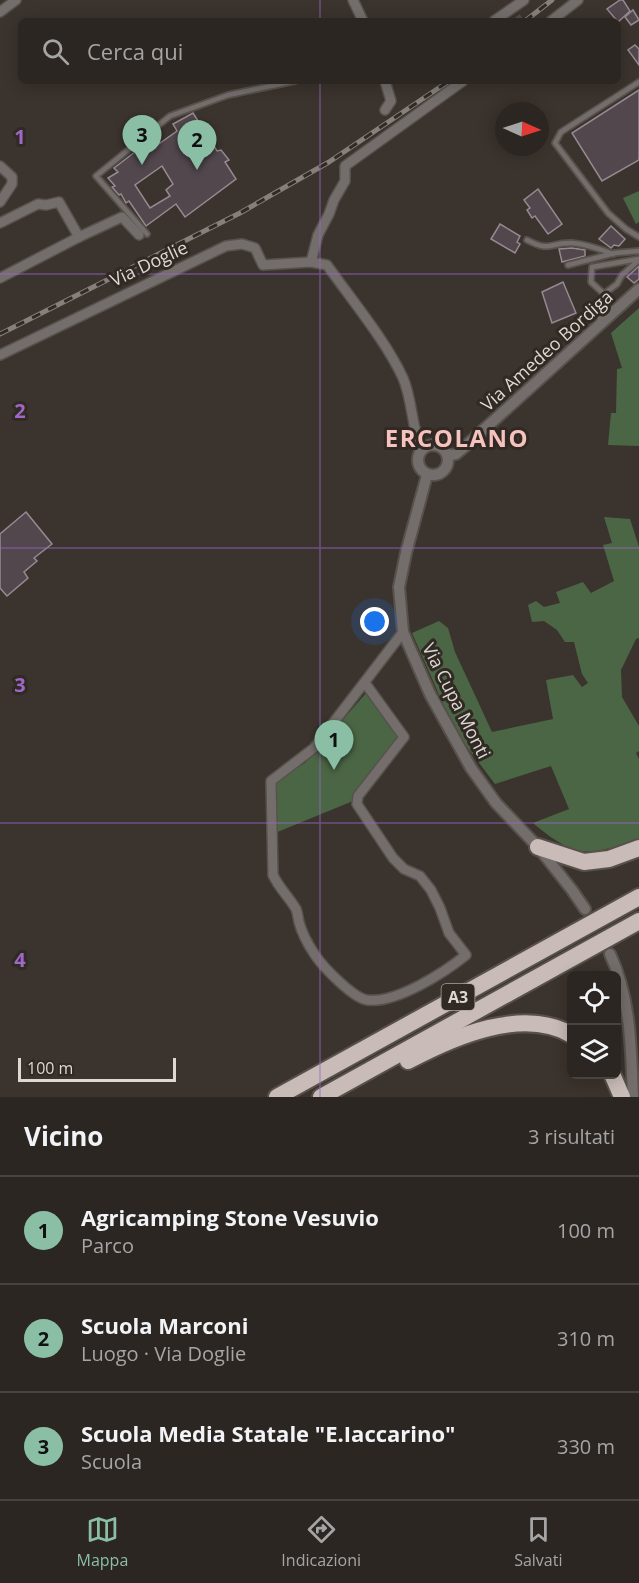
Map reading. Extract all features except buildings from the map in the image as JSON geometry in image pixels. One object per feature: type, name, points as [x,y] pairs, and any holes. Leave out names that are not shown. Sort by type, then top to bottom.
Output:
[{"type":"highway","points":[[538,847],[584,862],[609,859],[639,848]]},
{"type":"highway","name":"A3","points":[[277,1097],[639,897]]},
{"type":"highway","name":"A3","points":[[321,1097],[639,921]]},
{"type":"highway","points":[[338,1097],[424,1053],[477,1031],[512,1023],[541,1025],[567,1033]]},
{"type":"highway","points":[[614,1079],[622,1097]]},
{"type":"street","points":[[0,12],[16,0]]},
{"type":"street","points":[[353,0],[362,18]]},
{"type":"street","points":[[502,18],[513,14],[524,0]]},
{"type":"street","points":[[555,18],[578,0]]},
{"type":"street","points":[[385,110],[391,102],[386,84]]},
{"type":"street","points":[[422,450],[417,441],[404,381],[395,362],[327,266],[311,262],[318,235],[329,214],[333,200],[345,181],[345,166],[459,84]]},
{"type":"street","points":[[0,166],[12,177],[12,184],[0,202]]},
{"type":"street","points":[[0,224],[38,204],[59,202],[79,237]]},
{"type":"street","points":[[0,278],[122,217],[143,235]]},
{"type":"street","name":"Via Doglie","points":[[0,356],[226,246],[242,244],[255,248],[263,265],[311,262]]},
{"type":"street","name":"Via Amedeo Bordiga","points":[[448,456],[456,454],[469,443],[639,289]]},
{"type":"street","points":[[433,445],[439,446],[448,456],[444,471],[434,476],[428,475],[420,467],[418,461],[422,450],[433,445]]},
{"type":"street","name":"Via Cupa Monti","points":[[428,475],[399,587],[403,632],[430,694],[471,768],[496,803],[538,847],[585,909]]},
{"type":"street","points":[[365,683],[404,737],[358,796],[357,804],[393,858],[405,869],[420,876],[431,890],[449,933],[466,955],[411,988],[377,1000],[365,1000],[345,986],[315,956],[298,921],[297,910],[278,885],[273,874],[271,781],[314,748],[403,632]]},
{"type":"street","points":[[610,954],[618,970],[625,998],[633,1097]]},
{"type":"lane","points":[[639,82],[561,132],[555,143],[608,213],[639,237]]},
{"type":"lane","points":[[143,235],[96,176],[170,116],[228,95],[281,84]]},
{"type":"lane","points":[[527,240],[540,247],[569,243],[613,254]]},
{"type":"lane","points":[[568,265],[613,254],[639,251]]},
{"type":"lane","points":[[639,259],[622,275],[617,284],[604,294],[591,282],[591,267],[639,259]]},
{"type":"lane","points":[[592,310],[603,322]]},
{"type":"green space","points":[[639,191],[639,222],[636,224],[623,198]]},
{"type":"green space","points":[[639,308],[639,446],[608,445],[611,413],[616,413],[617,369],[622,368],[611,333]]},
{"type":"green space","points":[[604,517],[630,519],[639,547],[639,638],[636,639],[621,670],[622,697],[639,726],[639,751],[636,753],[639,759],[639,840],[607,849],[583,851],[572,849],[561,843],[533,823],[569,809],[551,766],[495,784],[455,731],[412,633],[439,621],[448,628],[455,652],[492,732],[553,719],[546,680],[573,675],[582,687],[588,683],[582,674],[574,642],[565,642],[557,630],[544,621],[532,622],[528,605],[536,601],[544,607],[560,603],[556,592],[583,582],[591,593],[614,581],[603,545],[612,543]]},
{"type":"green space","points":[[367,692],[398,737],[353,801],[275,833],[274,785],[280,777],[305,763]]},
{"type":"railway","points":[[529,18],[552,0]]},
{"type":"railway","points":[[0,334],[240,213],[329,162],[445,84]]},
{"type":"place","name":"Scuola Media Statale \"E.Iaccarino\"","points":[[142,165]]},
{"type":"place","name":"Scuola Marconi","points":[[197,170]]},
{"type":"place","name":"Agricamping Stone Vesuvio","points":[[334,770]]},
{"type":"district","name":"ERCOLANO","points":[[457,439]]}]
